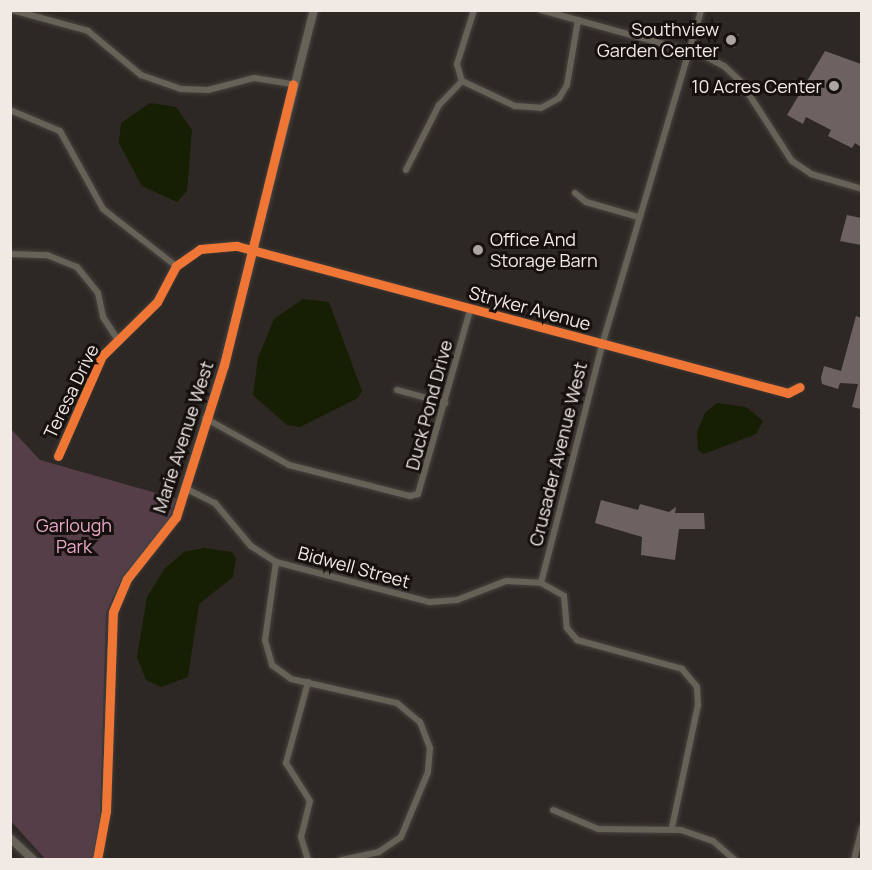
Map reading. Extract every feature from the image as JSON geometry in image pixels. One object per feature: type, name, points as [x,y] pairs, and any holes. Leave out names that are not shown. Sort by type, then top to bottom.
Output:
[{"type":"street","points":[[12,10],[88,31],[141,75],[181,89],[208,90],[254,78],[293,84]]},
{"type":"street","name":"Marie Avenue West","points":[[97,860],[106,811],[113,612],[127,579],[176,517],[251,252],[314,10]]},
{"type":"street","points":[[474,10],[457,64],[462,81],[515,106],[541,108],[559,98],[567,85],[578,20]]},
{"type":"street","points":[[541,10],[690,51],[724,66],[741,82],[792,161],[811,174],[861,189]]},
{"type":"street","name":"Crusader Avenue West","points":[[541,583],[602,345],[665,124],[690,51],[701,10]]},
{"type":"street","points":[[406,170],[450,88],[462,81]]},
{"type":"street","points":[[10,110],[60,131],[103,209],[176,266]]},
{"type":"street","points":[[575,193],[586,202],[638,217]]},
{"type":"street","name":"Teresa Drive","points":[[58,456],[102,356],[116,337],[157,302],[176,266],[200,249],[237,246],[251,252]]},
{"type":"street","name":"Stryker Avenue","points":[[251,252],[788,393],[800,387]]},
{"type":"street","points":[[10,254],[47,255],[77,267],[98,293],[103,317],[116,337]]},
{"type":"street","name":"Duck Pond Drive","points":[[205,418],[238,432],[289,465],[410,496],[423,487],[470,310]]},
{"type":"street","points":[[397,390],[445,403]]},
{"type":"street","name":"Bidwell Street","points":[[185,488],[215,503],[251,546],[276,562],[430,602],[457,600],[506,581],[541,583]]},
{"type":"street","points":[[276,562],[265,640],[272,665],[291,679],[398,703],[420,722],[430,748],[428,772],[401,837],[379,852],[340,860]]},
{"type":"street","points":[[541,583],[564,596],[567,628],[574,638],[674,665],[697,687],[698,705],[672,827]]},
{"type":"street","points":[[308,682],[286,763],[310,801],[301,837],[308,860]]},
{"type":"street","points":[[697,687],[704,684]]},
{"type":"street","points":[[553,810],[598,829],[672,827],[713,841],[735,860]]},
{"type":"street","points":[[854,860],[861,827]]},
{"type":"street","points":[[10,838],[34,860]]},
{"type":"green space","name":"Garlough Park","points":[[10,421],[12,430],[40,460],[177,499],[168,522],[123,576],[106,613],[100,817],[93,859],[45,859],[11,821]]},
{"type":"shaded area","points":[[150,103],[176,107],[192,130],[187,191],[177,202],[142,186],[119,143],[121,123]]},
{"type":"shaded area","points":[[303,299],[329,302],[362,391],[358,398],[300,427],[287,425],[253,395],[258,358],[274,319]]},
{"type":"shaded area","points":[[717,403],[746,407],[763,421],[756,434],[704,454],[698,450],[697,432],[705,413]]},
{"type":"shaded area","points":[[204,548],[232,552],[236,558],[233,577],[199,604],[188,677],[161,687],[146,680],[137,657],[147,597],[165,568],[184,552]]},
{"type":"building","name":"Southview Garden Center","points":[[728,32],[739,35],[735,48],[724,46]]},
{"type":"building","name":"10 Acres Center","points":[[825,51],[861,64],[861,147],[855,143],[852,148],[828,136],[831,130],[806,117],[803,124],[787,115]]},
{"type":"building","points":[[847,215],[861,218],[861,245],[840,241]]},
{"type":"building","points":[[856,316],[861,318],[861,409],[852,407],[858,384],[840,383],[838,389],[822,384],[821,378],[824,366],[841,371]]},
{"type":"building","points":[[601,500],[638,510],[640,504],[669,512],[676,507],[675,513],[704,513],[705,529],[679,529],[675,560],[641,555],[642,537],[595,523]]},
{"type":"cycle path","points":[[97,860],[106,811],[113,612],[127,579],[176,517],[224,365],[293,84]]},
{"type":"cycle path","points":[[58,456],[102,356],[157,302],[176,266],[200,249],[237,246],[788,393],[800,387]]},
{"type":"place","name":"Southview Garden Center","points":[[731,40]]},
{"type":"place","name":"10 Acres Center","points":[[834,86]]},
{"type":"place","name":"Office And Storage Barn","points":[[478,250]]}]
